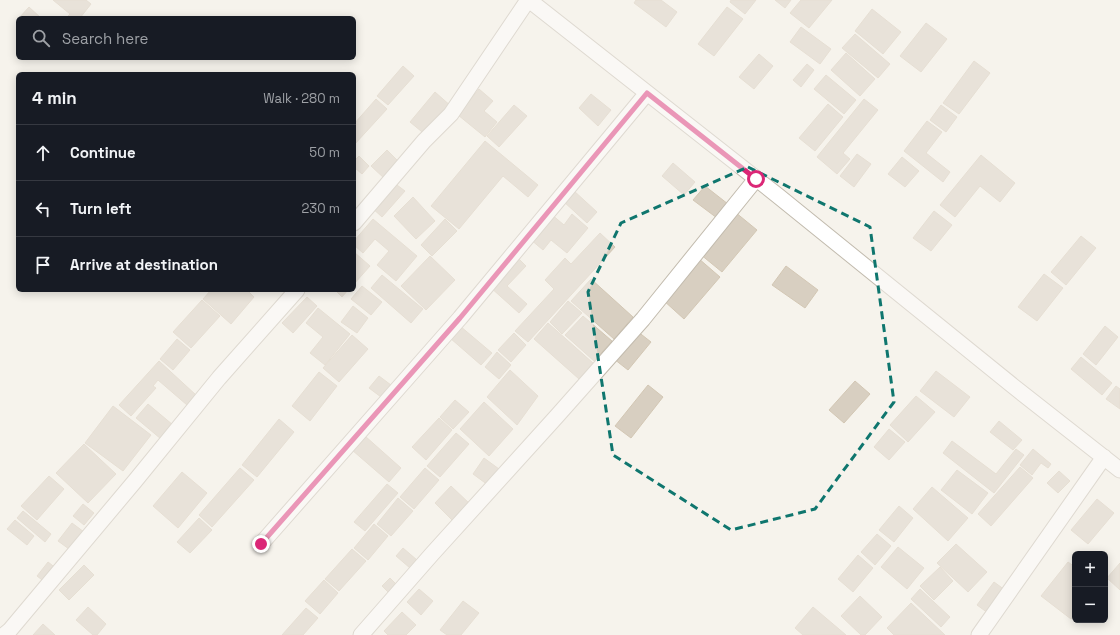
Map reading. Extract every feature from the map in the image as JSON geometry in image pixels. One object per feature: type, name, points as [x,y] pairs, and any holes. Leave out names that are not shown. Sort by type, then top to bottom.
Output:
[{"type":"street","points":[[356,221],[424,141],[451,114],[528,0],[756,179],[1013,386],[1120,470]]},
{"type":"street","points":[[261,544],[460,318],[647,93]]},
{"type":"street","points":[[361,635],[643,319],[756,179]]},
{"type":"street","points":[[4,635],[10,630],[135,481],[219,378],[295,292]]},
{"type":"street","points":[[979,635],[1104,457]]},
{"type":"highlighted area","points":[[748,167],[870,227],[894,402],[815,509],[731,530],[613,455],[588,292],[621,223]]},
{"type":"building","points":[[53,0],[86,0],[91,4],[82,16],[68,16],[70,14]]},
{"type":"building","points":[[636,0],[661,0],[677,12],[666,27],[634,3]]},
{"type":"building","points":[[731,0],[756,0],[745,14],[730,2]]},
{"type":"building","points":[[775,0],[791,0],[785,8]]},
{"type":"building","points":[[801,0],[832,0],[809,28],[790,13]]},
{"type":"building","points":[[29,7],[39,16],[21,16]]},
{"type":"building","points":[[727,7],[743,19],[714,56],[698,44]]},
{"type":"building","points":[[872,9],[901,32],[883,54],[855,31]]},
{"type":"building","points":[[926,23],[947,39],[921,72],[900,56]]},
{"type":"building","points":[[801,27],[831,49],[820,64],[790,42]]},
{"type":"building","points":[[855,34],[890,64],[878,78],[842,48]]},
{"type":"building","points":[[846,53],[875,79],[860,96],[831,70]]},
{"type":"building","points":[[759,54],[773,66],[754,89],[739,77]]},
{"type":"building","points":[[974,61],[990,73],[959,114],[943,103]]},
{"type":"building","points":[[807,64],[814,70],[801,87],[793,80]]},
{"type":"building","points":[[403,66],[414,76],[388,105],[377,96]]},
{"type":"building","points":[[826,75],[856,100],[844,114],[814,89]]},
{"type":"building","points":[[479,89],[493,101],[484,111],[497,122],[485,137],[458,115]]},
{"type":"building","points":[[435,92],[452,107],[427,136],[410,122]]},
{"type":"building","points":[[591,94],[611,110],[598,126],[579,108]]},
{"type":"building","points":[[376,99],[387,109],[356,143],[356,122]]},
{"type":"building","points":[[864,99],[878,110],[843,153],[850,159],[837,174],[817,157]]},
{"type":"building","points":[[828,104],[843,117],[815,151],[799,138]]},
{"type":"building","points":[[514,105],[527,116],[499,147],[487,136]]},
{"type":"building","points":[[941,105],[957,117],[946,132],[930,120]]},
{"type":"building","points":[[927,121],[942,132],[926,153],[950,172],[943,182],[904,151]]},
{"type":"building","points":[[485,141],[538,185],[528,197],[503,176],[459,229],[431,206]]},
{"type":"building","points":[[387,150],[400,163],[385,179],[371,166]]},
{"type":"building","points":[[857,154],[871,164],[854,187],[840,176]]},
{"type":"building","points":[[981,155],[1015,183],[1000,202],[980,186],[955,217],[940,205]]},
{"type":"building","points":[[359,156],[369,166],[362,174],[356,169],[356,159]]},
{"type":"building","points":[[902,157],[919,171],[905,187],[888,174]]},
{"type":"building","points":[[673,163],[695,182],[684,195],[662,176]]},
{"type":"building","points":[[393,182],[405,191],[382,217],[371,207]]},
{"type":"building","points":[[705,186],[728,204],[717,218],[693,200]]},
{"type":"building","points":[[573,190],[597,212],[587,223],[563,201]]},
{"type":"building","points":[[413,197],[435,221],[416,239],[394,216]]},
{"type":"building","points":[[934,211],[952,225],[931,251],[913,238]]},
{"type":"building","points":[[735,212],[757,230],[722,272],[700,254]]},
{"type":"building","points":[[551,214],[564,225],[572,214],[588,228],[567,253],[551,240],[543,250],[530,239]]},
{"type":"building","points":[[373,219],[417,256],[396,281],[377,265],[389,251],[375,239],[363,253],[356,247],[356,239]]},
{"type":"building","points":[[445,219],[457,231],[432,256],[421,245]]},
{"type":"building","points":[[600,233],[615,247],[528,342],[515,331],[554,289],[545,280],[565,258],[571,264]]},
{"type":"building","points":[[1081,236],[1096,248],[1066,285],[1051,272]]},
{"type":"building","points":[[356,254],[370,266],[356,282]]},
{"type":"building","points":[[430,256],[455,280],[426,310],[401,286]]},
{"type":"building","points":[[517,257],[526,266],[507,286],[527,304],[519,313],[490,287]]},
{"type":"building","points":[[698,258],[720,277],[684,319],[663,300]]},
{"type":"building","points":[[786,266],[818,290],[805,308],[772,285]]},
{"type":"building","points":[[1044,274],[1063,288],[1037,321],[1018,307]]},
{"type":"building","points":[[382,275],[423,309],[411,323],[371,288]]},
{"type":"building","points":[[591,279],[633,317],[614,339],[571,301]]},
{"type":"building","points":[[362,286],[382,302],[371,315],[351,299]]},
{"type":"building","points":[[209,292],[249,292],[254,297],[231,324],[203,299]]},
{"type":"building","points":[[337,292],[346,292],[342,297]]},
{"type":"building","points":[[307,297],[317,306],[293,333],[282,323]]},
{"type":"building","points":[[202,300],[220,316],[191,348],[173,332]]},
{"type":"building","points":[[568,301],[582,313],[562,334],[550,322]]},
{"type":"building","points":[[353,306],[368,318],[357,333],[341,322]]},
{"type":"building","points":[[318,308],[350,334],[325,365],[310,353],[323,337],[306,323]]},
{"type":"building","points":[[583,316],[612,341],[594,361],[565,335]]},
{"type":"building","points":[[548,323],[593,363],[579,379],[534,339]]},
{"type":"building","points":[[460,326],[492,353],[481,365],[450,338]]},
{"type":"building","points":[[1105,326],[1118,337],[1096,365],[1083,354]]},
{"type":"building","points":[[637,331],[651,342],[628,370],[614,359]]},
{"type":"building","points":[[514,333],[526,345],[511,362],[498,350]]},
{"type":"building","points":[[352,335],[368,349],[339,382],[323,368]]},
{"type":"building","points":[[177,339],[190,350],[173,370],[160,359]]},
{"type":"building","points":[[497,352],[511,365],[499,379],[485,367]]},
{"type":"building","points":[[1081,357],[1112,383],[1102,395],[1071,369]]},
{"type":"building","points":[[159,361],[196,395],[187,405],[158,380],[153,386],[156,388],[131,416],[119,405]]},
{"type":"building","points":[[510,370],[538,396],[517,425],[487,397]]},
{"type":"building","points":[[936,371],[970,397],[954,417],[920,391]]},
{"type":"building","points":[[319,372],[337,386],[310,421],[292,406]]},
{"type":"building","points":[[379,376],[391,385],[381,397],[369,388]]},
{"type":"building","points":[[855,381],[870,394],[844,423],[829,410]]},
{"type":"building","points":[[648,385],[663,397],[631,438],[615,426]]},
{"type":"building","points":[[1116,386],[1120,389],[1120,409],[1106,399]]},
{"type":"building","points":[[916,396],[935,412],[908,442],[890,425]]},
{"type":"building","points":[[455,400],[469,412],[453,429],[440,417]]},
{"type":"building","points":[[484,402],[513,429],[489,456],[460,429]]},
{"type":"building","points":[[148,404],[173,425],[161,439],[136,418]]},
{"type":"building","points":[[113,406],[151,435],[123,471],[85,443]]},
{"type":"building","points":[[439,418],[452,430],[426,460],[412,447]]},
{"type":"building","points":[[279,419],[294,432],[257,477],[242,465]]},
{"type":"building","points":[[999,421],[1022,440],[1013,450],[990,432]]},
{"type":"building","points":[[889,429],[905,442],[889,460],[874,447]]},
{"type":"building","points":[[456,433],[469,444],[440,477],[427,466]]},
{"type":"building","points":[[365,436],[401,468],[389,482],[352,450]]},
{"type":"building","points":[[952,441],[996,474],[1016,449],[1024,455],[994,493],[943,453]]},
{"type":"building","points":[[84,444],[116,474],[88,503],[56,473]]},
{"type":"building","points":[[1033,449],[1051,464],[1048,468],[1041,463],[1032,475],[1020,465]]},
{"type":"building","points":[[484,458],[499,469],[488,485],[473,474]]},
{"type":"building","points":[[1020,467],[1033,478],[991,526],[978,514]]},
{"type":"building","points":[[240,468],[254,480],[212,527],[199,515]]},
{"type":"building","points":[[425,468],[439,480],[414,509],[400,497]]},
{"type":"building","points":[[957,470],[988,493],[972,514],[941,490]]},
{"type":"building","points":[[1059,471],[1070,481],[1058,493],[1047,483]]},
{"type":"building","points":[[182,472],[207,493],[178,528],[153,506]]},
{"type":"building","points":[[49,476],[64,489],[37,520],[21,506]]},
{"type":"building","points":[[387,484],[398,493],[365,531],[354,522]]},
{"type":"building","points":[[451,486],[470,504],[453,521],[435,503]]},
{"type":"building","points":[[932,487],[968,518],[948,541],[913,509]]},
{"type":"building","points":[[398,498],[413,511],[391,536],[377,524]]},
{"type":"building","points":[[1097,499],[1114,513],[1088,544],[1071,530]]},
{"type":"building","points":[[83,504],[94,513],[84,525],[73,516]]},
{"type":"building","points":[[899,506],[913,518],[894,542],[879,530]]},
{"type":"building","points":[[23,511],[51,534],[45,542],[17,518]]},
{"type":"building","points":[[199,518],[212,530],[190,553],[177,542]]},
{"type":"building","points":[[15,520],[34,536],[27,545],[7,529]]},
{"type":"building","points":[[72,523],[84,532],[69,549],[58,541]]},
{"type":"building","points":[[374,524],[388,536],[368,560],[354,548]]},
{"type":"building","points":[[877,534],[891,546],[875,565],[861,552]]},
{"type":"building","points":[[956,544],[987,572],[968,592],[937,563]]},
{"type":"building","points":[[898,547],[924,568],[907,589],[881,567]]},
{"type":"building","points":[[403,548],[417,560],[410,568],[396,556]]},
{"type":"building","points":[[352,549],[366,561],[339,591],[325,579]]},
{"type":"building","points":[[858,555],[873,568],[853,592],[838,579]]},
{"type":"building","points":[[48,562],[57,569],[46,583],[37,576]]},
{"type":"building","points":[[1068,562],[1072,565],[1071,619],[1041,596]]},
{"type":"building","points":[[1120,563],[1120,590],[1108,579],[1108,577]]},
{"type":"building","points":[[84,565],[94,575],[69,600],[59,590]]},
{"type":"building","points":[[940,567],[953,581],[934,600],[920,586]]},
{"type":"building","points":[[390,578],[398,586],[390,594],[382,586]]},
{"type":"building","points":[[324,580],[338,593],[320,614],[305,601]]},
{"type":"building","points":[[994,582],[1005,590],[988,613],[977,605]]},
{"type":"building","points":[[419,589],[433,601],[421,615],[407,602]]},
{"type":"building","points":[[920,589],[950,617],[941,627],[911,599]]},
{"type":"building","points":[[860,596],[882,617],[865,635],[861,635],[841,616]]},
{"type":"building","points":[[463,601],[479,613],[461,635],[447,635],[440,630]]},
{"type":"building","points":[[911,603],[945,635],[894,635],[887,628]]},
{"type":"building","points":[[88,607],[106,624],[97,635],[93,635],[76,620]]},
{"type":"building","points":[[813,607],[846,635],[803,635],[795,628]]},
{"type":"building","points":[[306,608],[318,618],[303,635],[282,635]]},
{"type":"building","points":[[402,612],[416,625],[406,635],[388,635],[384,631]]},
{"type":"building","points":[[43,624],[55,635],[33,635]]},
{"type":"route","points":[[261,544],[460,318],[647,93],[756,179]]}]
